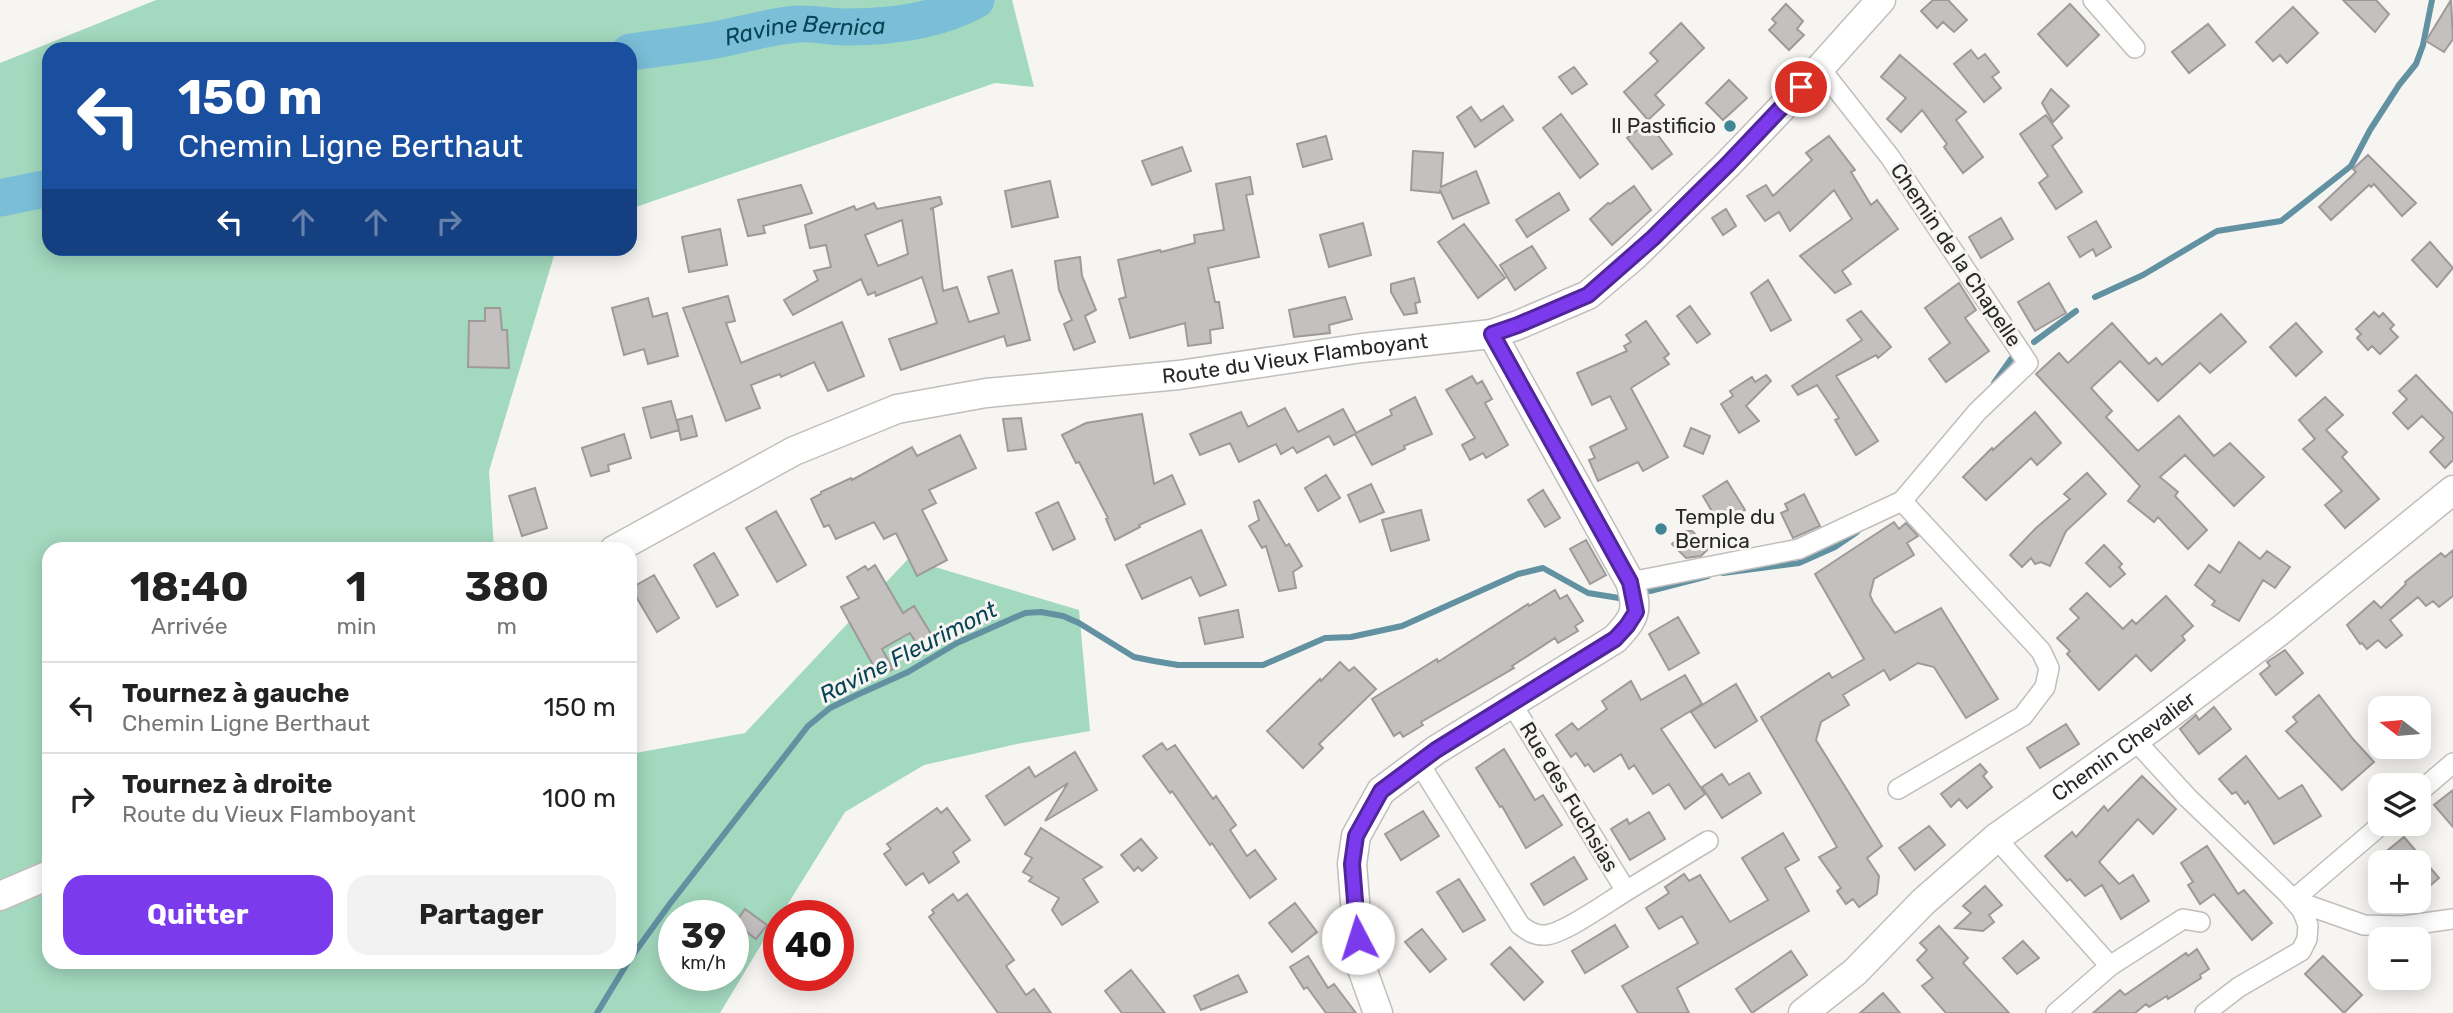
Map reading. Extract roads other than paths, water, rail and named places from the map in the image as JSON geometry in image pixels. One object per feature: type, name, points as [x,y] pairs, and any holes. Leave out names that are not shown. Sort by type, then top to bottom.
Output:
[{"type":"street","name":"Route du Vieux Flamboyant","points":[[629,542],[794,451],[897,409],[986,393],[1179,375],[1362,348],[1492,334],[1588,295],[1634,256],[1718,174],[1881,0]]},
{"type":"street","points":[[2093,0],[2135,48]]},
{"type":"street","name":"Chemin de la Chapelle","points":[[1630,582],[1799,549],[1902,501],[1978,412],[2028,363],[1890,157],[1820,68]]},
{"type":"street","points":[[1378,1013],[1360,962],[1352,864],[1356,836],[1381,791],[1419,763],[1615,639],[1636,612],[1630,582],[1492,334]]},
{"type":"street","name":"Chemin Chevalier","points":[[1803,1013],[1855,972],[1923,902],[1996,838],[2151,728],[2281,630],[2453,490]]},
{"type":"street","points":[[1898,789],[2023,716],[2045,687],[2049,668],[2041,651],[1902,501]]},
{"type":"street","name":"Rue des Fuchsias","points":[[1512,704],[1626,891]]},
{"type":"street","points":[[2134,739],[2188,798],[2293,900],[2302,910],[2308,925],[2307,939],[2301,951],[2239,988],[2205,1013]]},
{"type":"street","name":"Rue des Fuchsias","points":[[1419,763],[1520,925],[1532,933],[1547,935],[1563,929],[1708,841]]},
{"type":"street","points":[[2431,782],[2453,764]]},
{"type":"street","points":[[2293,900],[2368,836]]},
{"type":"street","points":[[1996,838],[2110,967]]},
{"type":"street","points":[[0,896],[42,878]]},
{"type":"street","points":[[2293,900],[2364,925],[2403,926],[2453,919]]},
{"type":"street","points":[[2056,1013],[2110,967],[2183,919],[2200,922]]},
{"type":"waterway","name":"Ravine Bernica","points":[[637,51],[715,40],[788,25],[863,27],[913,22],[945,14],[976,0]]},
{"type":"waterway","name":"Ravine Fleurimont","points":[[2095,297],[2143,275],[2217,231],[2281,221],[2351,166],[2370,130],[2416,64],[2423,45],[2432,0]]},
{"type":"waterway","name":"Ravine Bernica","points":[[0,198],[42,189]]},
{"type":"waterway","name":"Ravine Fleurimont","points":[[2034,342],[2076,311]]},
{"type":"waterway","name":"Ravine Fleurimont","points":[[1994,383],[2011,359]]},
{"type":"waterway","name":"Ravine Fleurimont","points":[[1723,573],[1799,563],[1835,547],[1857,532]]},
{"type":"waterway","name":"Ravine Fleurimont","points":[[637,949],[808,726],[830,708],[908,672],[957,643],[1025,613],[1041,612],[1063,616],[1134,657],[1178,665],[1263,665],[1325,638],[1351,637],[1402,626],[1518,574],[1543,568],[1588,593],[1619,598]]},
{"type":"waterway","name":"Ravine Fleurimont","points":[[1650,591],[1708,576]]},
{"type":"waterway","name":"Ravine Fleurimont","points":[[597,1013],[624,969]]},
{"type":"place","name":"Il Pastificio","points":[[1730,126]]},
{"type":"place","name":"Temple du Bernica","points":[[1661,529]]}]
